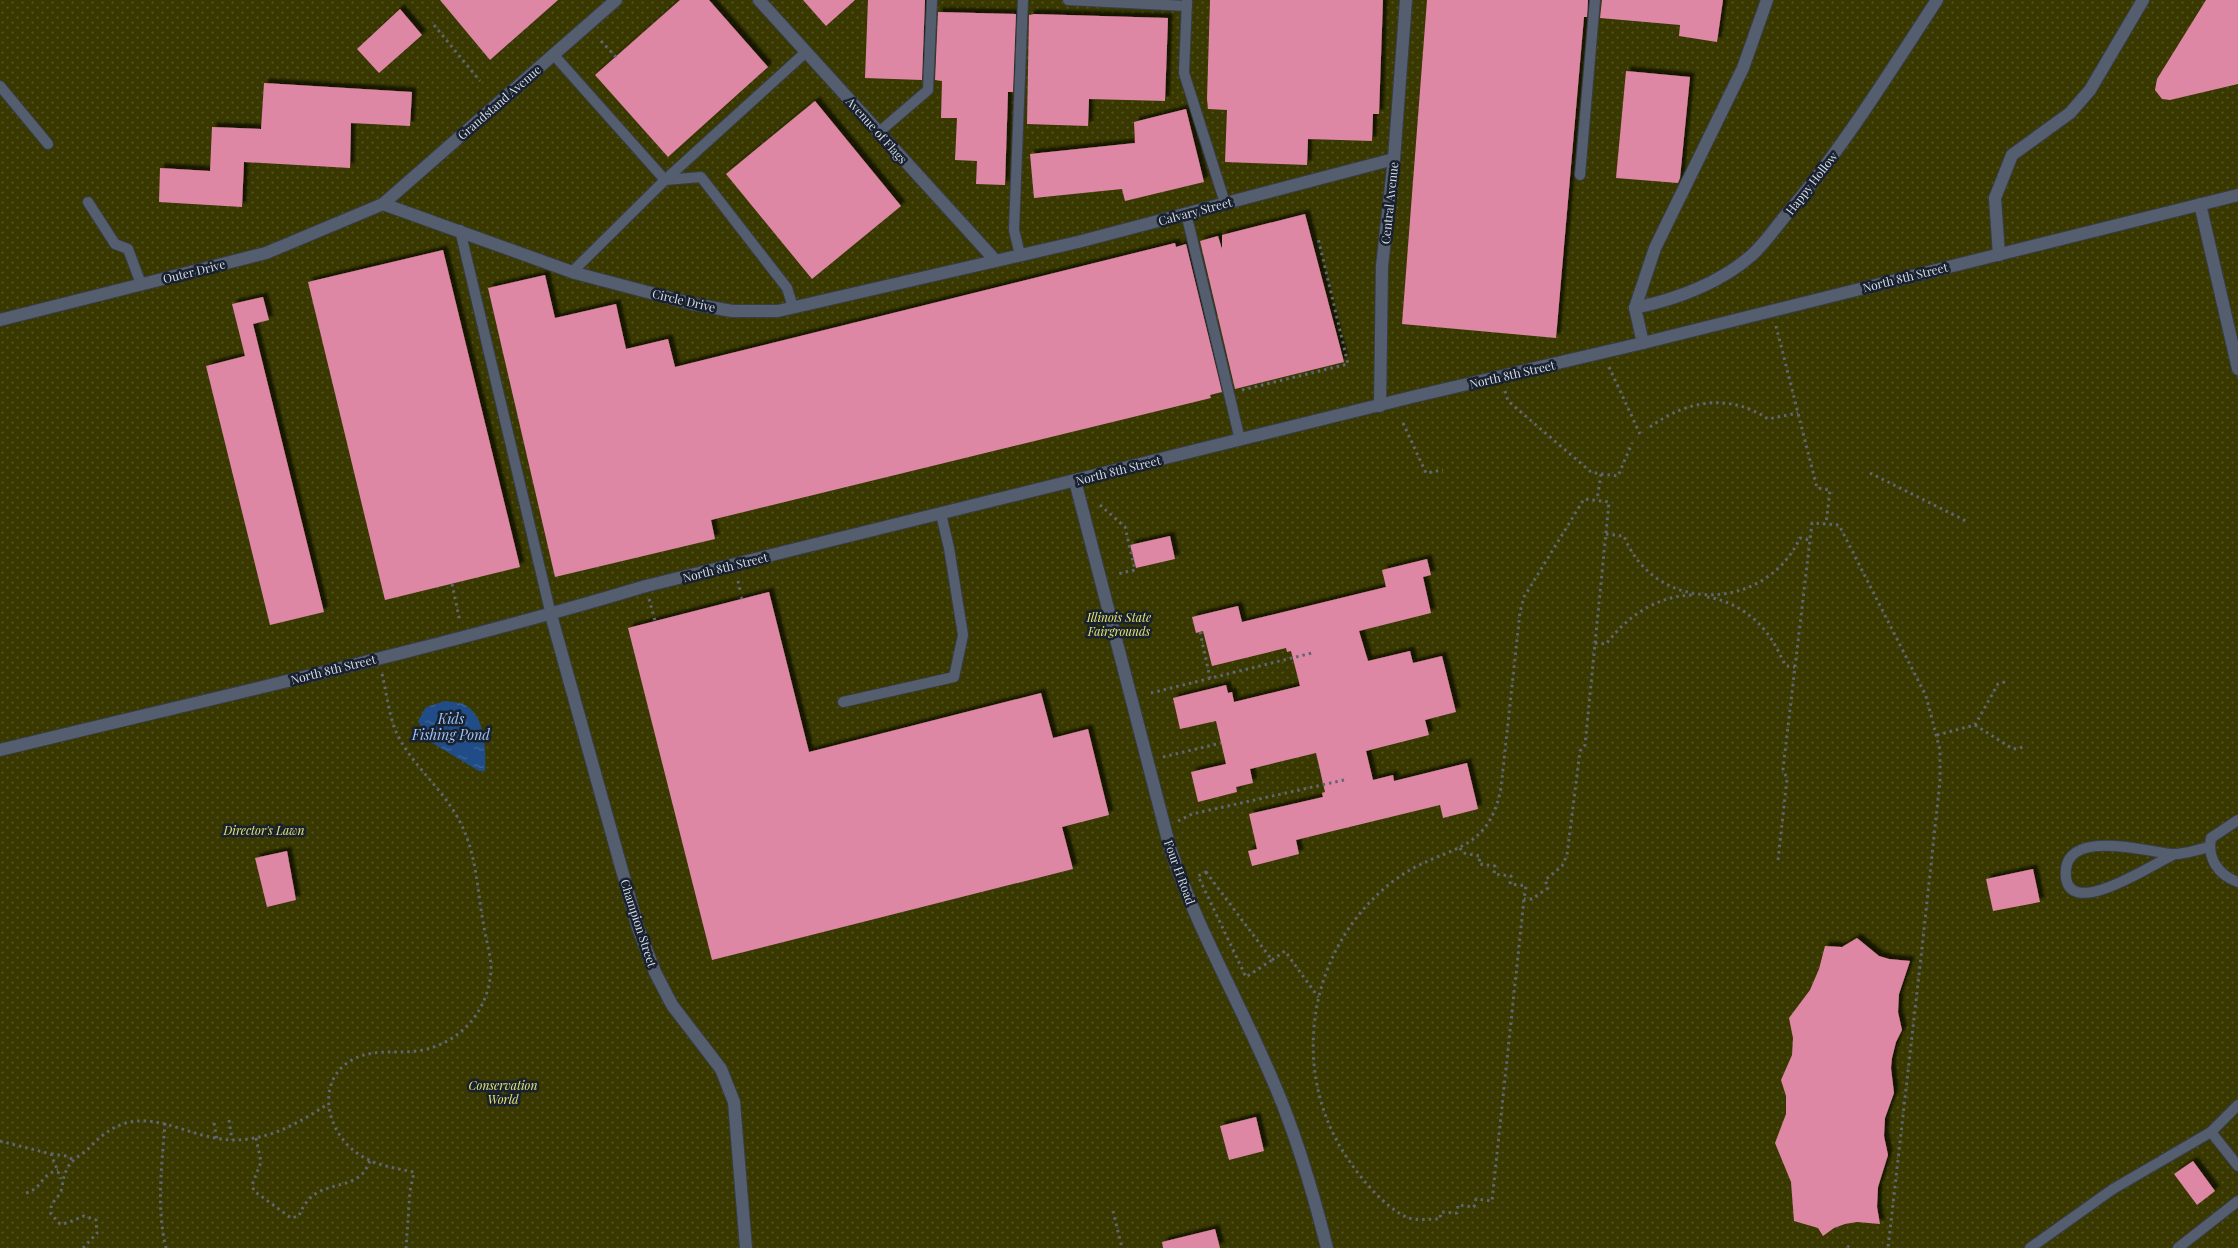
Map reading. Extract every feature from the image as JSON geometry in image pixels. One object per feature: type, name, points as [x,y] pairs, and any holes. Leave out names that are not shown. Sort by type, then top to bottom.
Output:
[{"type":"street","name":"Grandstand Avenue","points":[[383,204],[616,0]]},
{"type":"street","name":"Avenue of Flags","points":[[758,0],[994,260]]},
{"type":"street","name":"Central Avenue","points":[[1380,406],[1382,266],[1394,159],[1406,0]]},
{"type":"street","points":[[1643,343],[1636,308],[1654,248],[1743,68],[1767,0]]},
{"type":"street","name":"Happy Hollow","points":[[1636,308],[1666,302],[1716,280],[1752,255],[1801,197],[1846,138],[1937,0]]},
{"type":"street","points":[[1999,254],[1995,198],[2012,155],[2070,113],[2090,90],[2143,0]]},
{"type":"street","name":"Calvary Street","points":[[994,260],[1078,242],[1394,159]]},
{"type":"street","name":"North 8th Street","points":[[0,750],[551,615],[646,586],[1643,343],[2238,195]]},
{"type":"street","name":"Circle Drive","points":[[383,204],[460,230],[572,272],[693,304],[732,311],[778,311],[994,260]]},
{"type":"street","name":"Outer Drive","points":[[0,320],[266,253],[383,204]]},
{"type":"street","points":[[2200,204],[2238,369]]},
{"type":"street","name":"Four H Road","points":[[1075,481],[1148,760],[1163,826],[1182,883],[1274,1083],[1315,1200],[1327,1248]]},
{"type":"street","name":"Champion Street","points":[[551,615],[638,928],[655,972],[672,1005],[721,1069],[734,1102],[746,1248]]},
{"type":"lane","points":[[879,132],[928,90],[932,0]]},
{"type":"lane","points":[[1020,255],[1014,230],[1023,0]]},
{"type":"lane","points":[[1068,0],[1187,3],[1184,73],[1225,203]]},
{"type":"lane","points":[[1580,175],[1595,0]]},
{"type":"lane","points":[[572,272],[664,180],[806,52]]},
{"type":"lane","points":[[554,54],[664,180]]},
{"type":"lane","points":[[0,86],[48,144]]},
{"type":"lane","points":[[664,180],[701,177],[788,288],[793,307]]},
{"type":"lane","points":[[88,202],[115,244],[128,249],[141,284]]},
{"type":"lane","points":[[1186,213],[1240,440]]},
{"type":"lane","points":[[460,230],[551,615]]},
{"type":"lane","points":[[843,702],[954,677],[963,635],[950,548],[941,514]]},
{"type":"lane","points":[[2238,820],[2212,838],[2210,847],[2215,866],[2230,879],[2238,882]]},
{"type":"lane","points":[[2174,854],[2099,844],[2084,848],[2074,854],[2068,865],[2066,877],[2070,888],[2078,893],[2099,892],[2174,854],[2210,847]]},
{"type":"lane","points":[[2030,1248],[2113,1189],[2211,1132],[2238,1105]]},
{"type":"lane","points":[[2211,1132],[2238,1166]]},
{"type":"lane","points":[[2178,1248],[2238,1201]]},
{"type":"path","points":[[434,25],[480,81]]},
{"type":"path","points":[[601,41],[616,57]]},
{"type":"path","points":[[1229,393],[1348,364],[1318,238]]},
{"type":"path","points":[[1776,325],[1817,488],[1830,490],[1826,524]]},
{"type":"path","points":[[1608,367],[1640,434]]},
{"type":"path","points":[[1505,390],[1508,400],[1591,472],[1618,476],[1632,444]]},
{"type":"path","points":[[1650,427],[1674,411],[1701,404],[1740,406],[1756,411],[1768,419],[1798,413]]},
{"type":"path","points":[[1403,424],[1426,473],[1443,470]]},
{"type":"path","points":[[1870,473],[1966,521]]},
{"type":"path","points":[[1597,500],[1601,474]]},
{"type":"path","points":[[1460,848],[1463,853],[1480,856],[1479,864],[1495,866],[1494,874],[1511,876],[1510,884],[1526,886],[1524,899],[1492,1201],[1476,1199],[1474,1207],[1458,1205],[1457,1213],[1441,1212],[1440,1219],[1408,1218],[1378,1194],[1364,1179],[1337,1141],[1318,1094],[1312,1050],[1318,997],[1335,949],[1344,934],[1366,907],[1397,878],[1434,858],[1460,848],[1486,828],[1498,805],[1520,612],[1524,597],[1584,499],[1609,502],[1585,745],[1580,751],[1567,854],[1562,866],[1545,880],[1548,888],[1532,899],[1524,899]]},
{"type":"path","points":[[1100,505],[1125,527],[1135,570],[1117,574]]},
{"type":"path","points":[[1778,860],[1787,779],[1784,769],[1812,522],[1839,525],[1926,696],[1940,750],[1940,781],[1888,1248]]},
{"type":"path","points":[[1606,534],[1624,536],[1632,552],[1649,570],[1670,585],[1730,604],[1754,618],[1772,640],[1786,666],[1795,667]]},
{"type":"path","points":[[1595,643],[1606,644],[1626,622],[1659,602],[1686,595],[1728,594],[1753,586],[1782,566],[1800,538],[1809,540]]},
{"type":"path","points":[[738,581],[740,590]]},
{"type":"path","points":[[452,584],[464,637]]},
{"type":"path","points":[[649,599],[655,621]]},
{"type":"path","points":[[1200,632],[1210,678]]},
{"type":"path","points":[[1151,693],[1312,653]]},
{"type":"path","points":[[377,658],[398,736],[450,805],[470,847],[489,952],[489,985],[479,1011],[461,1033],[431,1048],[403,1052],[384,1051],[362,1056],[349,1062],[338,1071],[328,1092],[330,1117],[346,1143],[356,1153],[370,1160],[414,1172],[406,1248]]},
{"type":"path","points":[[1937,735],[1975,725],[1998,684],[2008,682]]},
{"type":"path","points":[[1975,725],[2013,750],[2024,747]]},
{"type":"path","points":[[1148,760],[1221,743]]},
{"type":"path","points":[[1176,821],[1192,814],[1344,780]]},
{"type":"path","points":[[1272,960],[1206,872],[1198,876],[1246,976],[1272,960],[1285,951],[1318,997]]},
{"type":"path","points":[[83,1248],[97,1233],[96,1220],[84,1216],[60,1224],[51,1214],[51,1205],[61,1190],[62,1179],[74,1160],[112,1128],[126,1122],[148,1120],[217,1140],[256,1138],[290,1127],[328,1104]]},
{"type":"path","points":[[229,1120],[232,1140]]},
{"type":"path","points":[[214,1123],[217,1140]]},
{"type":"path","points":[[165,1124],[160,1227],[166,1248]]},
{"type":"path","points":[[256,1138],[261,1162],[252,1185],[254,1191],[291,1218],[298,1216],[310,1196],[321,1189],[352,1182],[366,1172],[370,1160]]},
{"type":"path","points":[[0,1142],[66,1156],[74,1160]]},
{"type":"path","points":[[51,1154],[62,1179]]},
{"type":"path","points":[[26,1193],[36,1190],[47,1173],[58,1170]]},
{"type":"path","points":[[1113,1211],[1122,1248]]},
{"type":"green space","name":"Illinois State Fairgrounds","points":[[0,0],[2238,0],[2238,1248],[0,1248]]},
{"type":"water","name":"Kids Fishing Pond","points":[[445,701],[465,705],[477,717],[481,725],[485,744],[485,771],[479,771],[429,741],[418,721],[426,707]]},
{"type":"building","points":[[440,0],[558,0],[490,60]]},
{"type":"building","points":[[680,0],[709,0],[768,67],[668,157],[595,75]]},
{"type":"building","points":[[803,0],[855,0],[826,26]]},
{"type":"building","points":[[868,0],[925,0],[922,80],[865,78]]},
{"type":"building","points":[[1210,0],[1383,0],[1379,114],[1373,114],[1372,141],[1308,139],[1307,165],[1225,162],[1227,110],[1208,109],[1207,99]]},
{"type":"building","points":[[1427,0],[1588,0],[1587,17],[1584,17],[1556,338],[1402,324]]},
{"type":"building","points":[[1602,0],[1723,0],[1717,42],[1679,36],[1680,25],[1600,18]]},
{"type":"building","points":[[2206,0],[2238,0],[2238,84],[2170,100],[2162,99],[2155,90],[2157,79]]},
{"type":"building","points":[[400,9],[422,35],[379,73],[357,49]]},
{"type":"building","points":[[938,12],[1016,14],[1013,92],[1008,92],[1005,185],[976,184],[977,161],[955,160],[957,118],[941,118],[942,81],[935,80]]},
{"type":"building","points":[[1029,15],[1168,18],[1165,101],[1089,99],[1088,126],[1027,124]]},
{"type":"building","points":[[1626,71],[1690,77],[1678,183],[1616,178]]},
{"type":"building","points":[[264,83],[412,92],[410,126],[351,123],[350,168],[244,162],[242,207],[159,202],[160,168],[210,171],[212,127],[261,129]]},
{"type":"building","points":[[815,101],[901,206],[812,279],[726,174]]},
{"type":"building","points":[[1186,109],[1204,182],[1125,201],[1122,189],[1034,198],[1030,154],[1135,143],[1134,122]]},
{"type":"building","points":[[1305,214],[1344,362],[1235,389],[1200,241],[1218,236],[1222,249],[1222,235]]},
{"type":"building","points":[[1175,243],[1176,247],[1186,244],[1222,392],[1210,395],[1211,398],[711,520],[715,539],[555,577],[488,288],[545,275],[555,318],[616,304],[626,349],[668,339],[675,367]]},
{"type":"building","points":[[443,250],[520,567],[385,600],[308,282]]},
{"type":"building","points":[[263,297],[269,320],[253,324],[324,612],[270,625],[206,366],[245,356],[232,304]]},
{"type":"building","points":[[1170,536],[1175,559],[1136,568],[1130,545]]},
{"type":"building","points":[[1427,559],[1431,575],[1423,577],[1431,613],[1359,631],[1368,661],[1410,651],[1413,663],[1442,656],[1456,712],[1425,720],[1429,735],[1366,751],[1373,780],[1393,775],[1394,781],[1467,763],[1478,809],[1443,818],[1440,805],[1296,840],[1299,854],[1252,866],[1248,851],[1257,849],[1249,814],[1323,797],[1322,793],[1325,792],[1316,753],[1250,769],[1253,783],[1236,787],[1237,792],[1198,802],[1191,772],[1226,764],[1216,721],[1180,729],[1173,698],[1226,685],[1228,693],[1232,692],[1234,702],[1300,686],[1291,651],[1287,652],[1286,648],[1212,666],[1203,631],[1196,633],[1192,617],[1238,606],[1242,622],[1386,587],[1382,570]]},
{"type":"building","points":[[769,592],[809,752],[1041,693],[1053,738],[1088,729],[1109,815],[1062,827],[1073,869],[712,960],[628,628]]},
{"type":"building","points":[[287,851],[296,900],[267,907],[255,858]]},
{"type":"building","points":[[2033,869],[2040,902],[1993,911],[1986,879]]},
{"type":"building","points":[[1857,938],[1879,956],[1910,961],[1899,994],[1898,1012],[1902,1030],[1896,1042],[1892,1058],[1891,1068],[1894,1093],[1885,1118],[1884,1136],[1888,1155],[1878,1187],[1877,1207],[1880,1224],[1857,1222],[1845,1224],[1834,1228],[1823,1236],[1818,1228],[1794,1221],[1791,1182],[1775,1143],[1786,1114],[1786,1096],[1781,1080],[1792,1055],[1793,1038],[1789,1018],[1810,990],[1819,969],[1825,946],[1842,947]]},
{"type":"building","points":[[1256,1117],[1264,1151],[1229,1160],[1220,1126]]},
{"type":"building","points":[[2193,1161],[2215,1191],[2197,1205],[2174,1174]]},
{"type":"building","points":[[1215,1229],[1220,1248],[1163,1248],[1162,1242]]},
{"type":"park label","name":"Director's Lawn","points":[[264,830]]},
{"type":"park label","name":"Conservation World","points":[[503,1092]]}]
